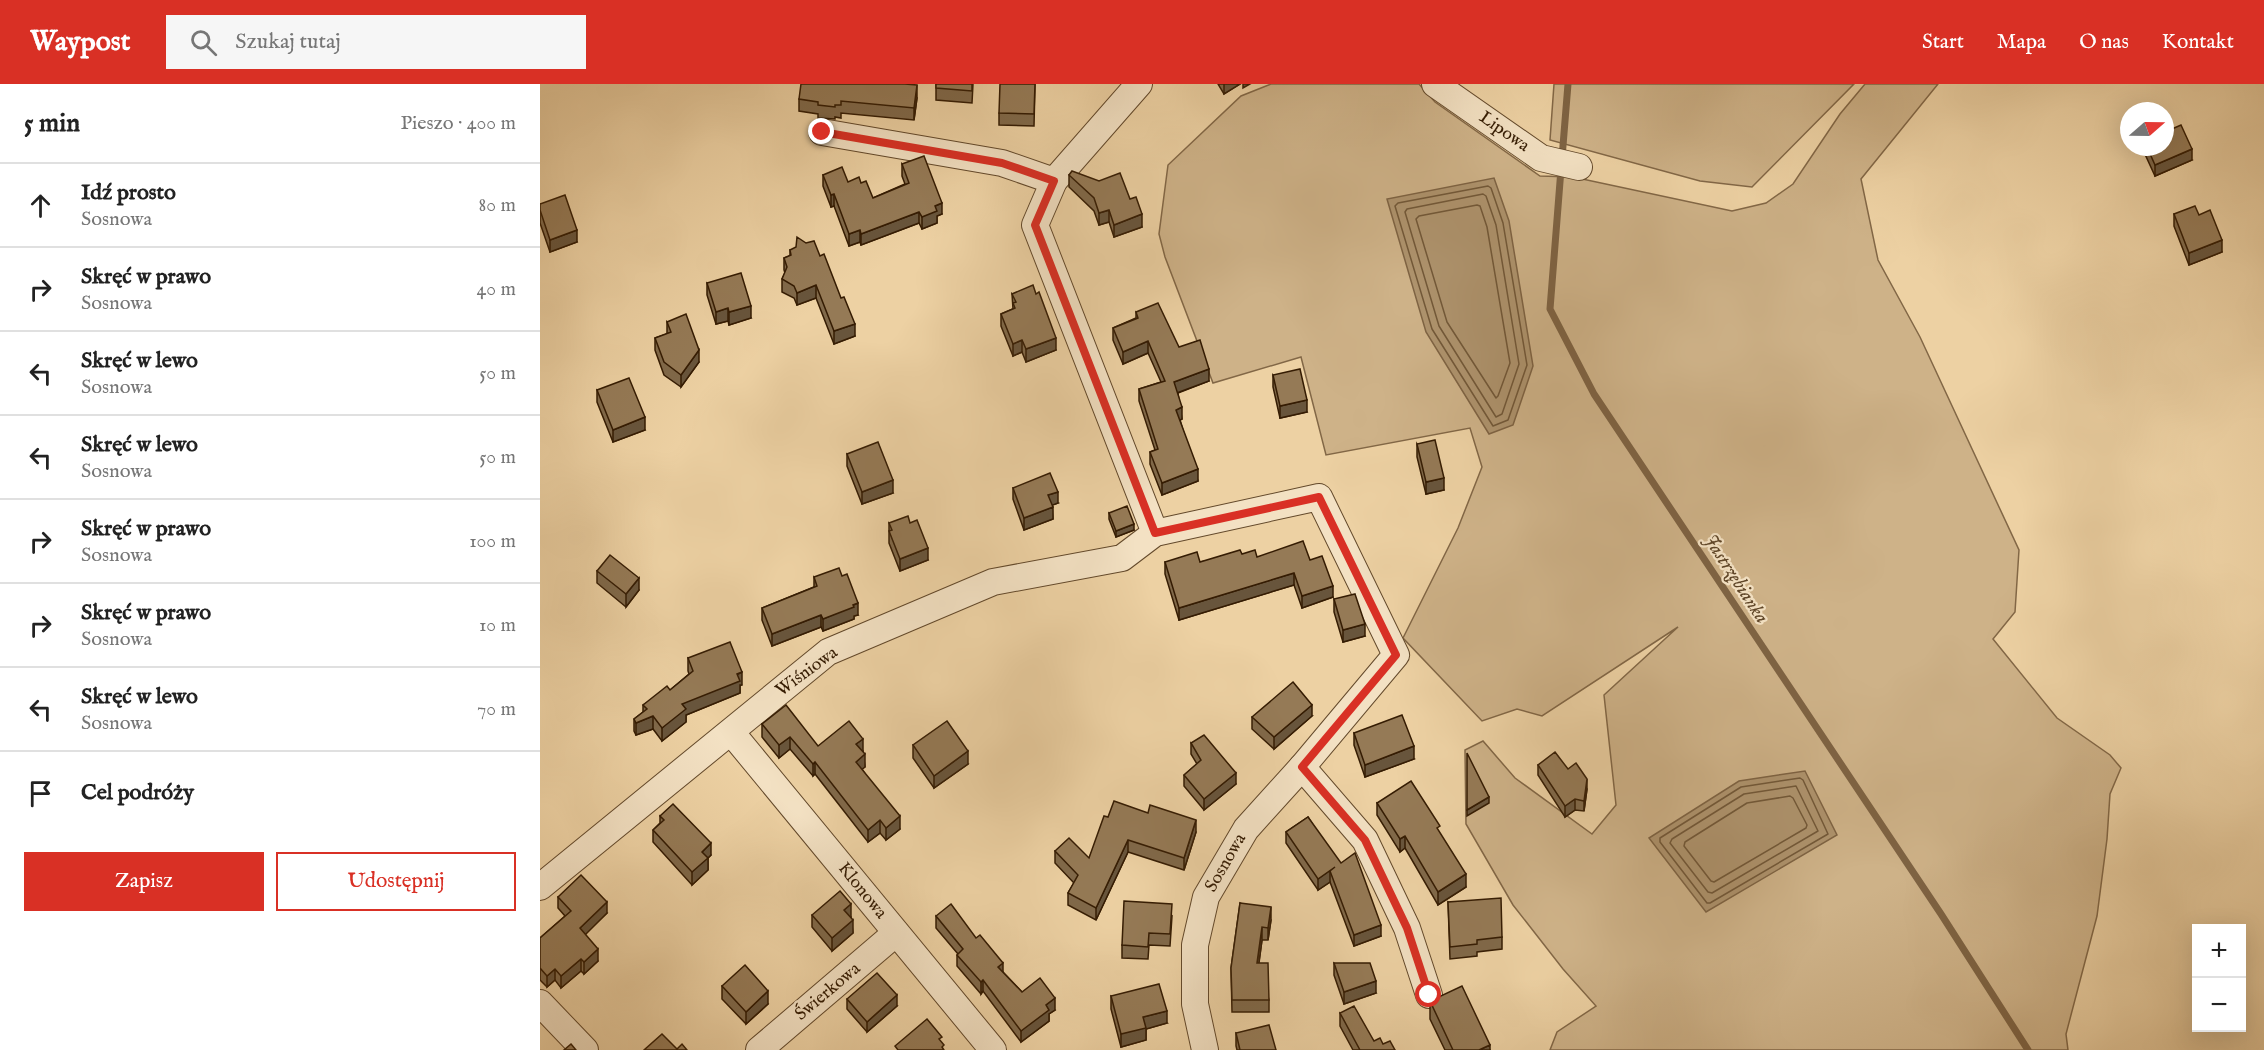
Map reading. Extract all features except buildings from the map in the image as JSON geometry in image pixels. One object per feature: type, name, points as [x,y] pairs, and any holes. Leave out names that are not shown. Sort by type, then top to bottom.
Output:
[{"type":"street","points":[[1139,84],[1054,181],[1035,225],[1155,533]]},
{"type":"street","name":"Lipowa","points":[[1435,84],[1541,158],[1579,167]]},
{"type":"street","points":[[822,132],[1002,163],[1054,181]]},
{"type":"street","name":"Sosnowa","points":[[1155,533],[1319,497],[1396,655],[1302,767],[1246,829],[1206,897],[1195,945],[1195,1004],[1205,1050]]},
{"type":"street","name":"Wiśniowa","points":[[540,887],[828,652],[993,582],[1122,558],[1155,533]]},
{"type":"street","name":"Klonowa","points":[[731,732],[993,1050]]},
{"type":"street","points":[[1302,767],[1365,840],[1407,928],[1429,995]]},
{"type":"street","name":"Świerkowa","points":[[759,1050],[896,933]]},
{"type":"street","points":[[540,1003],[585,1050]]},
{"type":"shaded area","points":[[1271,84],[1419,84],[1435,102],[1540,176],[1573,177],[1732,211],[1766,203],[1793,184],[1840,114],[1865,84],[1938,84],[1861,179],[1878,260],[1920,337],[2019,550],[2015,612],[1993,639],[2057,718],[2110,755],[2121,768],[2110,794],[2097,916],[2066,1034],[2068,1050],[1550,1050],[1557,1032],[1596,1006],[1563,969],[1513,905],[1466,824],[1465,750],[1483,741],[1515,778],[1592,834],[1616,805],[1604,695],[1678,627],[1542,716],[1517,709],[1482,721],[1403,638],[1458,528],[1482,467],[1470,428],[1326,455],[1301,357],[1213,383],[1165,257],[1159,234],[1168,165],[1241,96]]},
{"type":"shaded area","points":[[1554,84],[1854,84],[1752,187],[1700,181],[1550,140]]},
{"type":"water","points":[[1494,178],[1509,221],[1533,366],[1513,425],[1489,434],[1426,332],[1387,199]]},
{"type":"water","points":[[1805,771],[1837,835],[1706,912],[1649,838],[1739,781]]},
{"type":"waterway","name":"Jastrzębianka","points":[[1562,158],[1568,84]]},
{"type":"waterway","name":"Jastrzębianka","points":[[1561,169],[1550,309],[1594,394],[1941,914],[2028,1050]]},
{"type":"route","points":[[822,132],[1002,163],[1054,181],[1035,225],[1155,533],[1319,497],[1396,655],[1302,767],[1365,840],[1407,928],[1429,995]]}]
